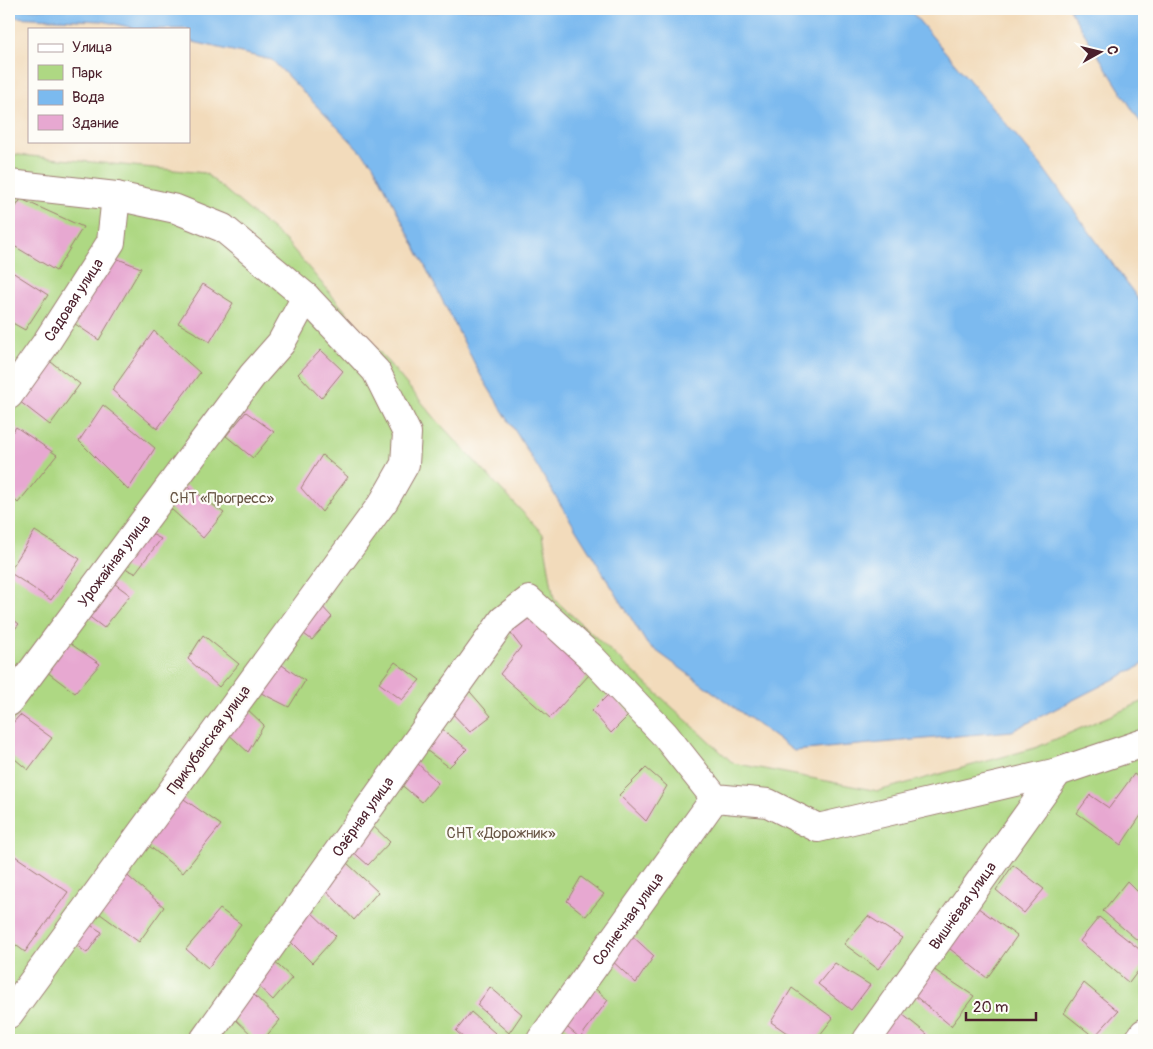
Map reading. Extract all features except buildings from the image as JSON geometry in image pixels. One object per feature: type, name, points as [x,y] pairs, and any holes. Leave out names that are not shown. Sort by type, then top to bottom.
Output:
[{"type":"street","points":[[9,184],[116,196],[176,209],[223,228],[306,296]]},
{"type":"street","name":"Садовая улица","points":[[9,395],[44,346],[111,242],[116,196]]},
{"type":"street","name":"Прикубанская улица","points":[[9,1014],[384,501],[405,464],[407,433],[376,371],[306,296]]},
{"type":"street","name":"Урожайная улица","points":[[9,702],[252,376],[281,343],[306,296]]},
{"type":"street","name":"Озёрная улица","points":[[204,1040],[503,620],[529,600],[590,656],[658,728],[715,798]]},
{"type":"street","points":[[715,798],[768,803],[818,828],[1058,772],[1144,743]]},
{"type":"street","name":"Вишнёвая улица","points":[[867,1040],[1058,772]]},
{"type":"street","name":"Солнечная улица","points":[[541,1040],[715,798]]},
{"type":"street","points":[[1139,1040],[1144,1033]]},
{"type":"green space","points":[[9,154],[205,173],[287,242],[440,424],[543,534],[554,599],[733,763],[878,791],[1035,748],[1144,701],[1144,1040],[9,1040]]},
{"type":"water","points":[[9,9],[909,9],[1041,165],[1144,307],[1144,664],[1012,731],[794,751],[647,644],[481,376],[373,164],[272,60],[190,41],[190,28],[134,28],[102,21],[9,17]]},
{"type":"water","points":[[1069,9],[1144,9],[1144,128]]},
{"type":"park label","name":"СНТ «Прогресс»","points":[[222,498]]},
{"type":"park label","name":"СНТ «Дорожник»","points":[[501,833]]}]
